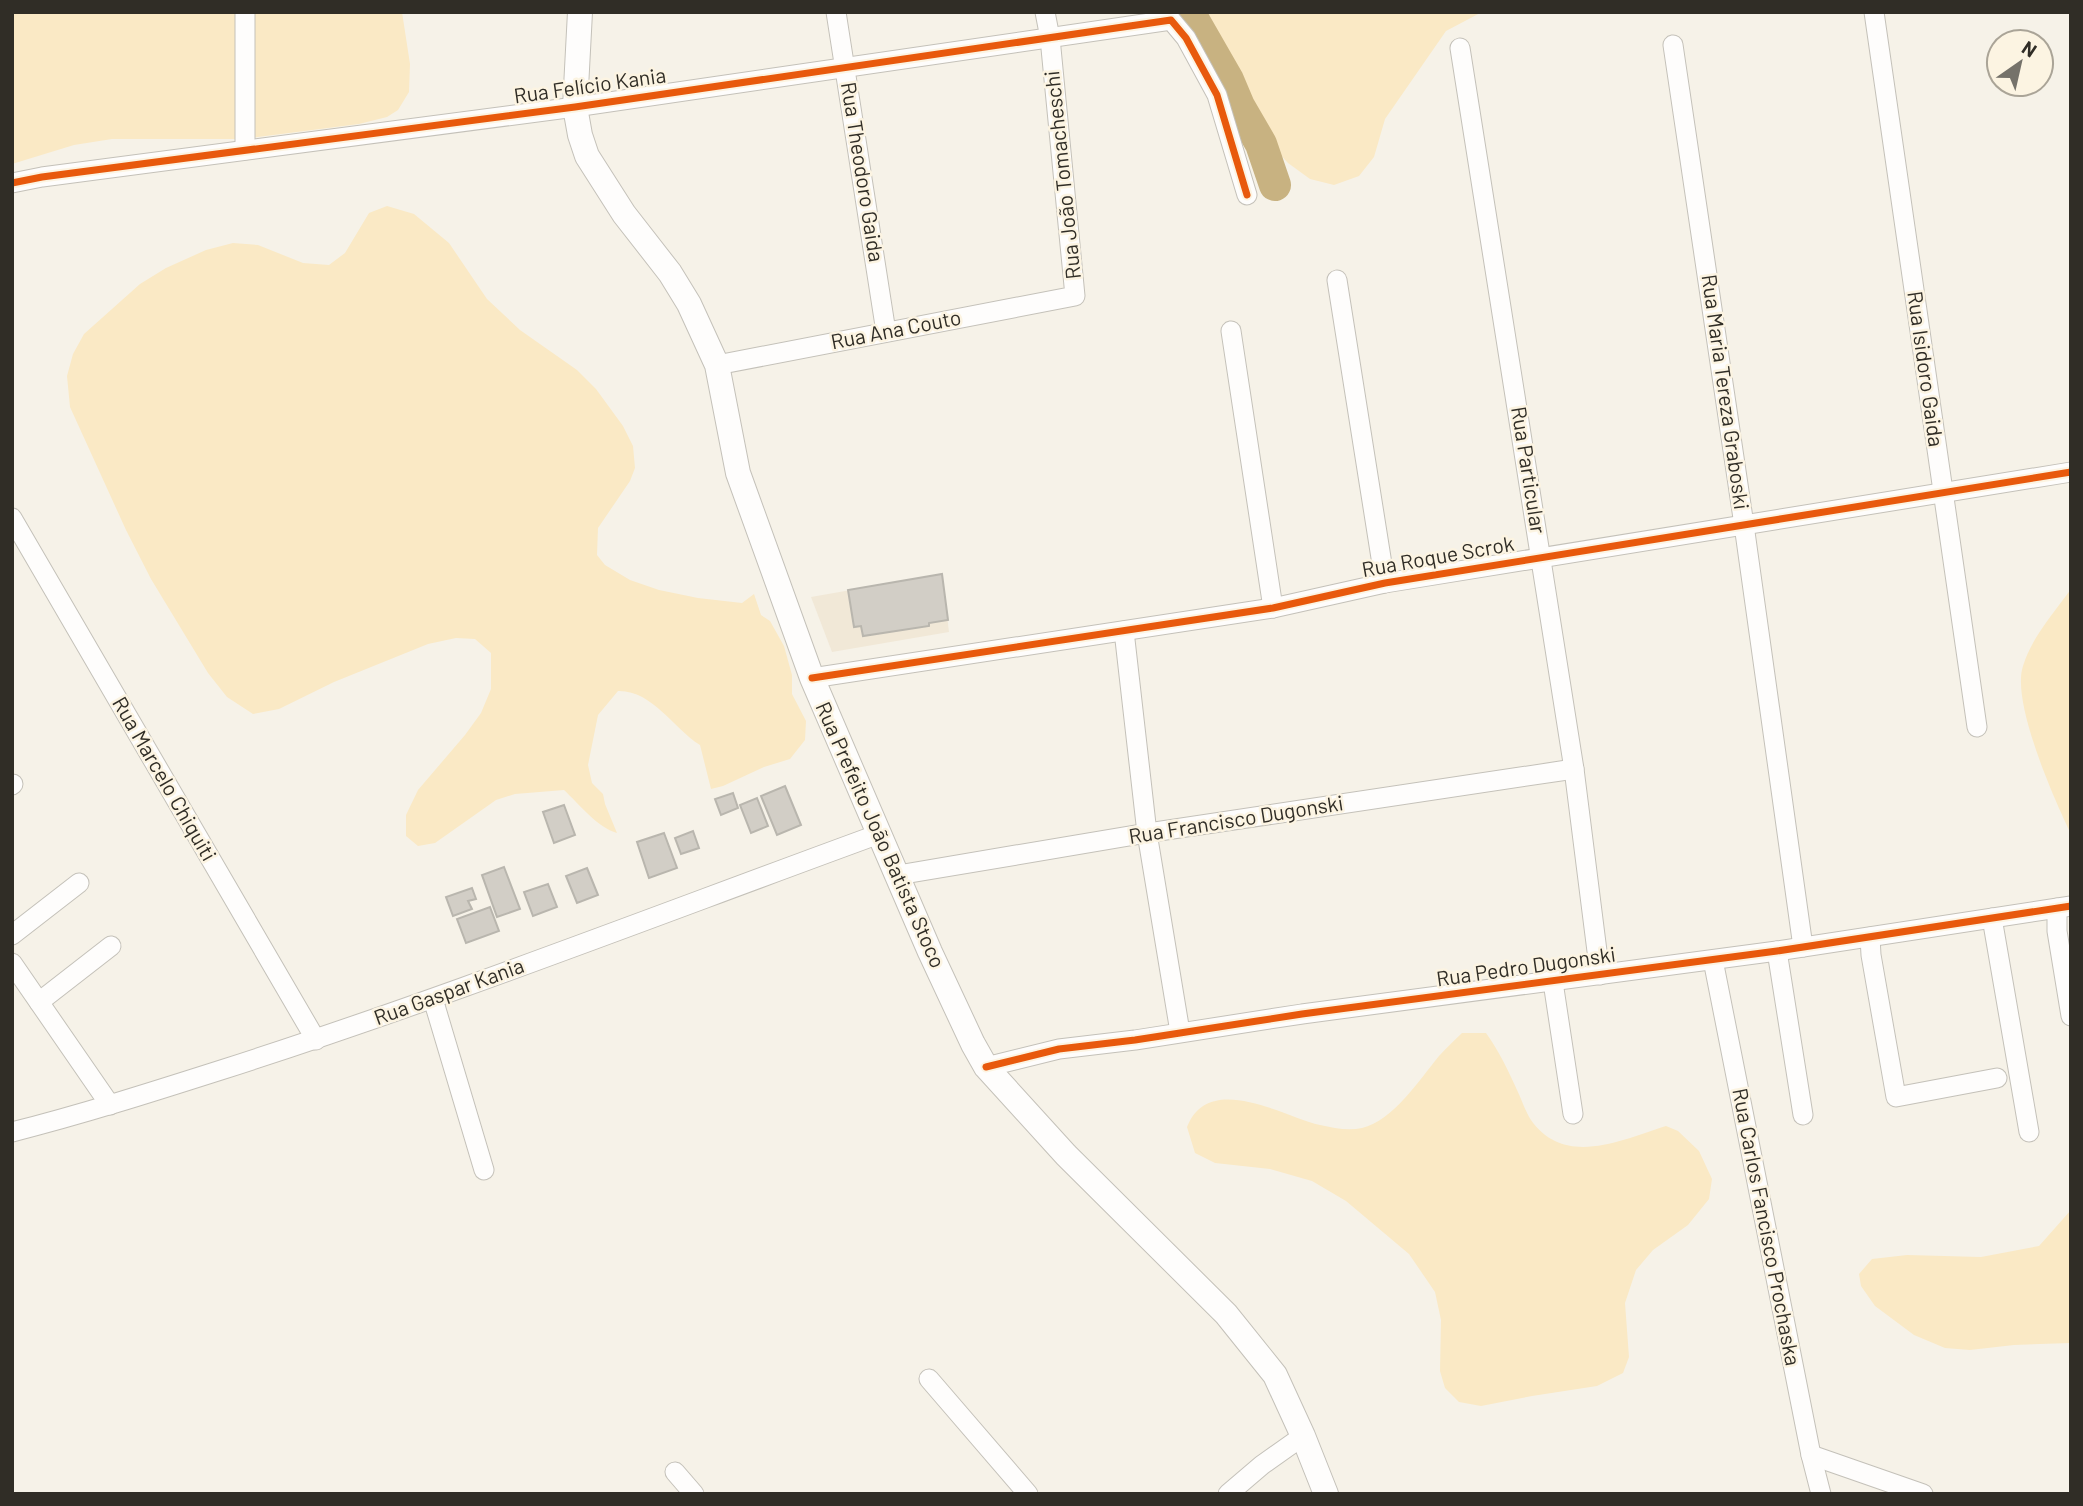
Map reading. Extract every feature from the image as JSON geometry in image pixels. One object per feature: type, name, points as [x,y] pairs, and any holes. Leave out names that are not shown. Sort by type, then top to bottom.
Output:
[{"type":"main road","name":"Rua Prefeito João Batista Stoco","points":[[580,12],[575,107],[587,156],[624,215],[670,273],[689,304],[717,365],[738,473],[812,678],[930,952],[973,1044],[986,1067],[1066,1155],[1226,1314],[1275,1375],[1326,1494]]},
{"type":"street","points":[[245,12],[245,150]]},
{"type":"street","name":"Rua Theodoro Gaida","points":[[836,12],[886,332]]},
{"type":"street","name":"Rua João Tomacheschi","points":[[1045,12],[1074,296]]},
{"type":"street","name":"Rua Isidoro Gaida","points":[[1874,12],[1977,727]]},
{"type":"street","name":"Rua Felício Kania","points":[[12,183],[575,107],[1171,20],[1186,38],[1217,95],[1247,195]]},
{"type":"street","name":"Rua Maria Tereza Graboski","points":[[1673,45],[1803,947]]},
{"type":"street","name":"Rua Particular","points":[[1460,48],[1542,557],[1574,769],[1600,975]]},
{"type":"street","points":[[1337,280],[1385,583]]},
{"type":"street","name":"Rua Ana Couto","points":[[717,365],[1074,296]]},
{"type":"street","points":[[1231,331],[1273,608]]},
{"type":"street","name":"Rua Roque Scrok","points":[[812,678],[1273,608],[1385,583],[2071,472]]},
{"type":"street","name":"Rua Marcelo Chiquiti","points":[[12,518],[316,1040]]},
{"type":"street","points":[[1124,631],[1147,833],[1180,1032]]},
{"type":"street","name":"Rua Francisco Dugonski","points":[[898,875],[1147,833],[1574,769]]},
{"type":"street","name":"Rua Gaspar Kania","points":[[12,1132],[110,1105],[316,1040],[880,834]]},
{"type":"street","points":[[12,935],[79,883]]},
{"type":"street","points":[[2064,907],[2057,931],[2071,1016]]},
{"type":"street","name":"Rua Pedro Dugonski","points":[[986,1067],[1059,1049],[1777,951],[2064,907]]},
{"type":"street","points":[[1992,918],[2029,1132]]},
{"type":"street","points":[[1870,937],[1896,1097],[1997,1078]]},
{"type":"street","points":[[39,1002],[111,946]]},
{"type":"street","points":[[1777,951],[1803,1115]]},
{"type":"street","name":"Rua Carlos Fancisco Prochaska","points":[[1713,960],[1821,1494]]},
{"type":"street","points":[[15,972],[110,1105]]},
{"type":"street","points":[[1553,982],[1573,1114]]},
{"type":"street","points":[[433,999],[484,1170]]},
{"type":"street","points":[[929,1379],[1028,1494]]},
{"type":"street","points":[[1228,1494],[1262,1465],[1303,1436]]},
{"type":"street","points":[[1811,1455],[1923,1494]]},
{"type":"street","points":[[675,1472],[694,1494]]},
{"type":"shaded area","points":[[12,12],[402,12],[410,64],[409,92],[398,110],[387,117],[359,124],[243,139],[112,139],[74,145],[12,164]]},
{"type":"shaded area","points":[[1195,12],[1482,12],[1446,31],[1385,119],[1374,157],[1359,176],[1334,185],[1310,179],[1288,163],[1274,148],[1248,108]]},
{"type":"shaded area","points":[[387,206],[414,214],[449,243],[487,299],[520,330],[577,370],[596,389],[623,426],[633,446],[635,468],[630,481],[598,528],[597,555],[605,565],[630,580],[659,590],[698,598],[742,603],[754,594],[761,615],[770,621],[784,646],[792,675],[792,694],[806,721],[805,740],[790,759],[711,789],[700,745],[652,703],[630,692],[618,691],[598,715],[588,765],[592,783],[603,794],[617,833],[596,821],[564,790],[515,794],[496,800],[435,843],[418,846],[406,836],[406,815],[418,790],[481,713],[491,689],[491,653],[475,639],[456,638],[428,644],[334,682],[279,709],[253,714],[227,697],[208,673],[151,579],[70,407],[67,376],[73,354],[84,334],[140,284],[166,268],[206,250],[233,243],[258,245],[303,263],[329,265],[345,253],[369,213]]},
{"type":"shaded area","points":[[942,574],[949,632],[832,652],[811,597]]},
{"type":"shaded area","points":[[2071,589],[2071,834],[2028,726],[2021,682],[2023,666],[2032,645]]},
{"type":"shaded area","points":[[1462,1033],[1486,1033],[1503,1061],[1529,1117],[1545,1135],[1560,1143],[1577,1147],[1594,1146],[1631,1138],[1666,1126],[1678,1131],[1699,1151],[1712,1179],[1709,1199],[1688,1225],[1653,1250],[1636,1270],[1625,1303],[1629,1357],[1623,1373],[1597,1386],[1481,1406],[1459,1402],[1445,1388],[1440,1371],[1441,1320],[1435,1292],[1409,1254],[1346,1201],[1312,1181],[1270,1169],[1215,1163],[1195,1153],[1187,1127],[1197,1110],[1212,1102],[1229,1099],[1267,1107],[1336,1128],[1357,1129],[1373,1124],[1405,1098],[1439,1056]]},
{"type":"shaded area","points":[[2071,1210],[2071,1343],[1970,1350],[1945,1348],[1914,1335],[1875,1306],[1861,1286],[1859,1274],[1872,1259],[1907,1255],[1981,1257],[2039,1246]]},
{"type":"building","points":[[942,574],[948,620],[929,623],[929,626],[863,636],[861,626],[854,627],[848,590]]},
{"type":"building","points":[[785,786],[801,825],[777,835],[761,796]]},
{"type":"building","points":[[733,793],[738,808],[721,815],[715,799]]},
{"type":"building","points":[[757,798],[768,826],[751,833],[740,805]]},
{"type":"building","points":[[564,805],[575,835],[554,843],[543,812]]},
{"type":"building","points":[[693,831],[699,848],[681,854],[675,838]]},
{"type":"building","points":[[664,833],[677,868],[649,878],[637,842]]},
{"type":"building","points":[[504,867],[520,909],[497,917],[482,875]]},
{"type":"building","points":[[587,868],[598,895],[577,903],[566,876]]},
{"type":"building","points":[[548,884],[557,907],[533,916],[524,892]]},
{"type":"building","points":[[472,888],[476,899],[468,901],[472,909],[453,916],[446,897]]},
{"type":"building","points":[[490,907],[499,931],[466,943],[457,919]]},
{"type":"waterway","points":[[1189,12],[1261,144],[1275,185]]},
{"type":"cycle path","points":[[12,183],[575,107],[1171,20],[1186,38],[1217,95],[1247,195]]},
{"type":"cycle path","points":[[812,678],[1273,608],[1385,583],[2071,472]]},
{"type":"cycle path","points":[[986,1067],[1059,1049],[1777,951],[2071,906]]}]
